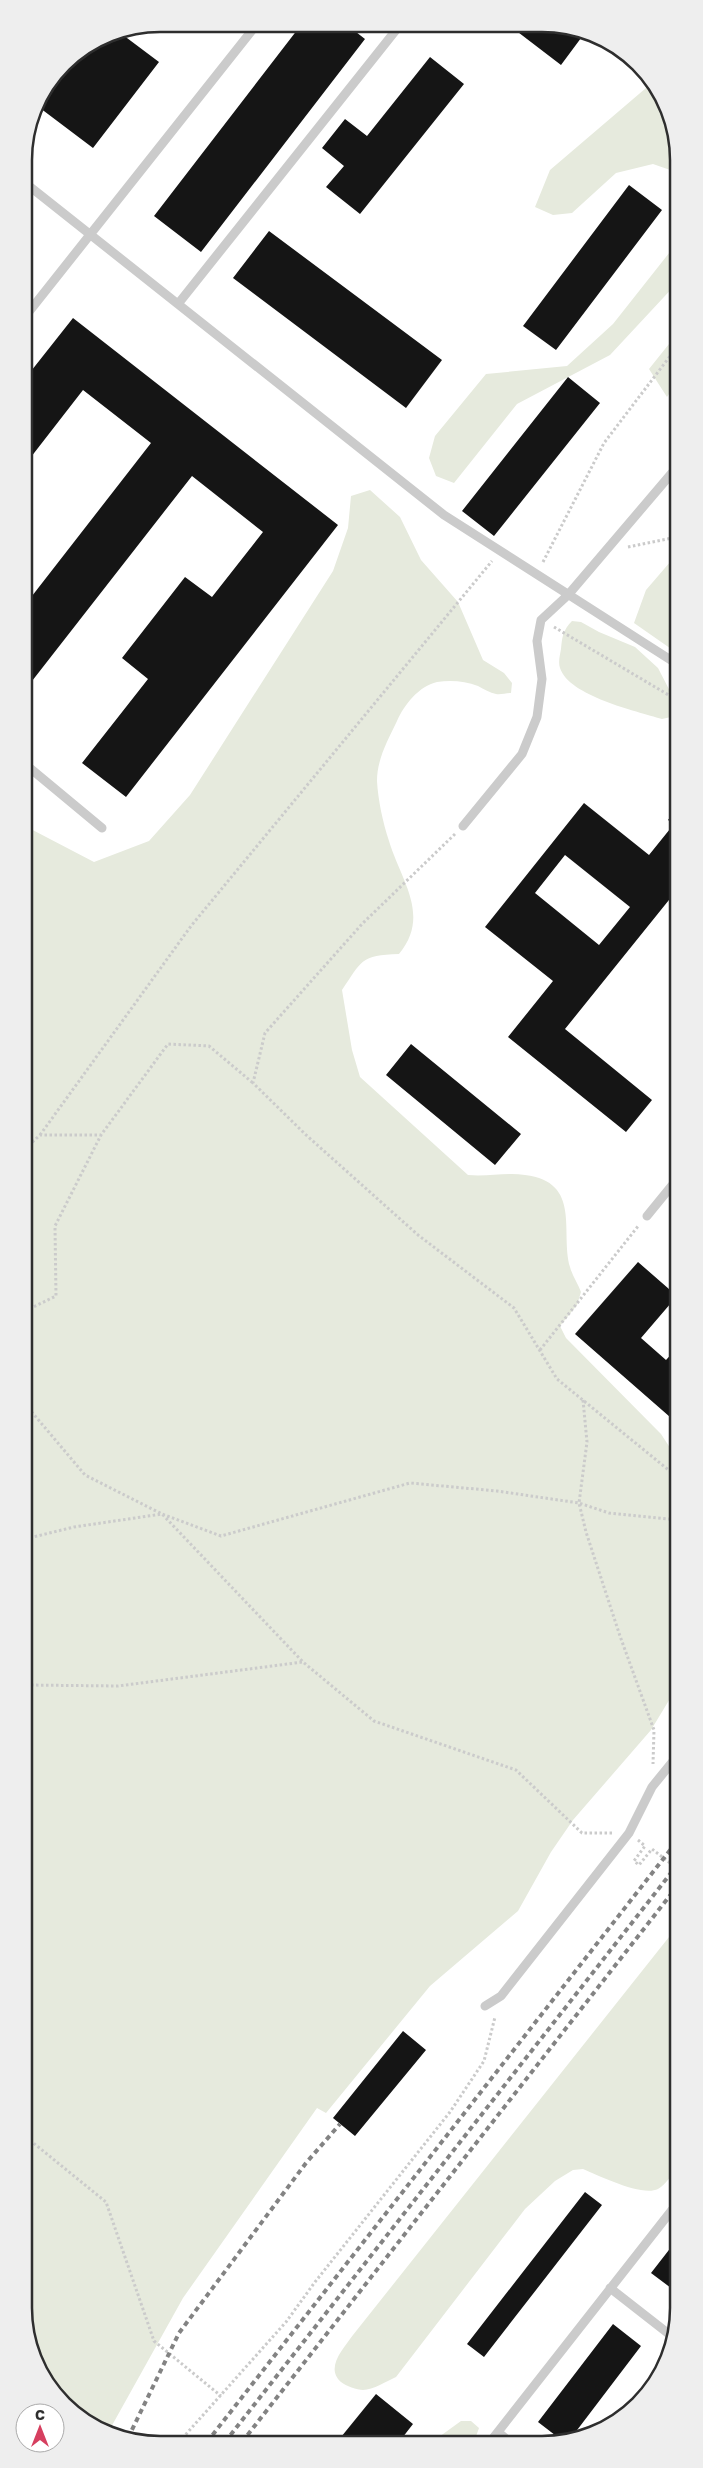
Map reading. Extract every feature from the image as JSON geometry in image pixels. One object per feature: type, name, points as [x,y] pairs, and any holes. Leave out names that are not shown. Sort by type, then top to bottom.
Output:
[{"type":"lane","points":[[178,304],[394,32]]},
{"type":"lane","points":[[33,307],[92,236],[250,33]]},
{"type":"lane","points":[[33,189],[444,515],[670,660]]},
{"type":"lane","points":[[463,826],[522,754],[537,717],[542,679],[537,641],[541,620],[568,594],[670,475]]},
{"type":"lane","points":[[33,770],[102,828]]},
{"type":"lane","points":[[647,1216],[670,1188]]},
{"type":"lane","points":[[485,2006],[501,1996],[629,1834],[652,1787],[670,1765]]},
{"type":"lane","points":[[495,2436],[670,2212]]},
{"type":"lane","points":[[610,2288],[668,2333]]},
{"type":"lane","points":[[498,2432],[503,2436]]},
{"type":"path","points":[[537,574],[604,443],[670,357]]},
{"type":"path","points":[[605,551],[670,538]]},
{"type":"path","points":[[33,1142],[40,1135],[191,926],[501,551]]},
{"type":"path","points":[[541,620],[670,696]]},
{"type":"path","points":[[253,1083],[265,1032],[362,924],[463,826]]},
{"type":"path","points":[[32,1307],[56,1296],[55,1226],[101,1135],[168,1044],[209,1046],[253,1083],[305,1134],[418,1235],[514,1308],[557,1379],[670,1471]]},
{"type":"path","points":[[40,1135],[101,1135]]},
{"type":"path","points":[[540,1350],[647,1216]]},
{"type":"path","points":[[583,1400],[586,1442],[579,1503],[586,1532],[620,1636],[654,1730],[652,1787]]},
{"type":"path","points":[[32,1413],[85,1475],[162,1514],[221,1536],[410,1483],[496,1491],[579,1503],[609,1513],[670,1519]]},
{"type":"path","points":[[32,1537],[74,1527],[162,1514]]},
{"type":"path","points":[[162,1514],[303,1662],[374,1721],[516,1770],[582,1833],[629,1834],[646,1846],[634,1861],[639,1865],[652,1849],[670,1864]]},
{"type":"path","points":[[32,1684],[118,1686],[303,1662]]},
{"type":"path","points":[[184,2436],[286,2322],[314,2282],[450,2112],[484,2061],[501,1996]]},
{"type":"path","points":[[32,2142],[106,2202],[154,2341],[221,2396]]},
{"type":"shaded area","points":[[646,88],[653,96],[664,119],[669,143],[670,170],[653,164],[616,173],[572,213],[553,215],[535,207],[550,170]]},
{"type":"shaded area","points":[[670,252],[670,291],[610,355],[517,404],[454,483],[436,476],[429,458],[435,436],[486,374],[567,366],[613,324]]},
{"type":"shaded area","points":[[670,343],[670,392],[667,397],[649,369]]},
{"type":"shaded area","points":[[370,490],[400,517],[421,560],[458,602],[483,660],[504,673],[512,683],[511,693],[499,694],[463,682],[442,681],[430,684],[418,692],[408,703],[400,715],[387,743],[377,773],[378,796],[387,834],[410,898],[413,926],[408,940],[399,954],[376,956],[363,961],[342,990],[352,1050],[360,1077],[468,1175],[525,1175],[543,1180],[555,1187],[562,1198],[565,1210],[570,1267],[581,1292],[577,1305],[560,1326],[566,1338],[661,1434],[670,1448],[670,1699],[651,1730],[573,1820],[551,1852],[518,1911],[430,1986],[326,2113],[317,2108],[183,2298],[112,2426],[82,2409],[59,2386],[39,2349],[32,2308],[33,830],[94,862],[149,841],[190,795],[333,571],[348,528],[351,496]]},
{"type":"shaded area","points":[[670,562],[670,648],[634,623],[646,590]]},
{"type":"shaded area","points":[[572,621],[581,622],[599,632],[635,647],[658,668],[670,691],[670,717],[662,719],[621,707],[576,687],[566,678],[559,663],[562,641],[567,627]]},
{"type":"shaded area","points":[[669,1937],[670,2177],[661,2187],[651,2191],[621,2185],[583,2169],[573,2170],[555,2181],[525,2209],[396,2377],[367,2390],[352,2388],[341,2382],[337,2377],[335,2365],[337,2358],[353,2335]]},
{"type":"shaded area","points":[[461,2421],[471,2421],[479,2428],[476,2436],[440,2436]]},
{"type":"building","points":[[357,32],[365,39],[201,252],[154,216],[295,33]]},
{"type":"building","points":[[518,32],[543,32],[581,38],[561,65]]},
{"type":"building","points":[[126,37],[159,62],[93,148],[43,110],[59,82],[82,59],[111,42]]},
{"type":"building","points":[[430,57],[464,84],[360,214],[326,187],[344,166],[322,148],[345,119],[367,136]]},
{"type":"building","points":[[629,185],[662,210],[556,350],[523,326]]},
{"type":"building","points":[[269,231],[442,360],[406,408],[233,278]]},
{"type":"building","points":[[73,318],[338,525],[126,797],[82,763],[148,679],[122,658],[185,577],[212,597],[263,532],[192,476],[33,680],[33,595],[151,443],[83,390],[33,455],[33,369]]},
{"type":"building","points":[[568,377],[600,403],[494,536],[462,511]]},
{"type":"building","points":[[584,803],[649,855],[670,829],[670,899],[565,1029],[652,1100],[626,1132],[508,1037],[553,981],[485,927]],"holes":[[[565,855],[630,907],[599,945],[535,893]]]},
{"type":"building","points":[[411,1044],[521,1134],[495,1165],[386,1075]]},
{"type":"building","points":[[638,1262],[670,1290],[670,1304],[641,1338],[666,1360],[670,1356],[670,1417],[575,1334]]},
{"type":"building","points":[[403,2031],[426,2050],[355,2136],[333,2118]]},
{"type":"building","points":[[585,2192],[602,2205],[484,2357],[467,2344]]},
{"type":"building","points":[[670,2249],[670,2287],[651,2273]]},
{"type":"building","points":[[613,2324],[641,2346],[576,2431],[554,2435],[538,2422]]},
{"type":"building","points":[[376,2394],[413,2424],[404,2436],[342,2436]]},
{"type":"railway","points":[[212,2436],[670,1850]]},
{"type":"railway","points":[[230,2436],[670,1874]]},
{"type":"railway","points":[[247,2436],[670,1895]]},
{"type":"railway","points":[[131,2432],[179,2333],[306,2163],[340,2124]]}]
